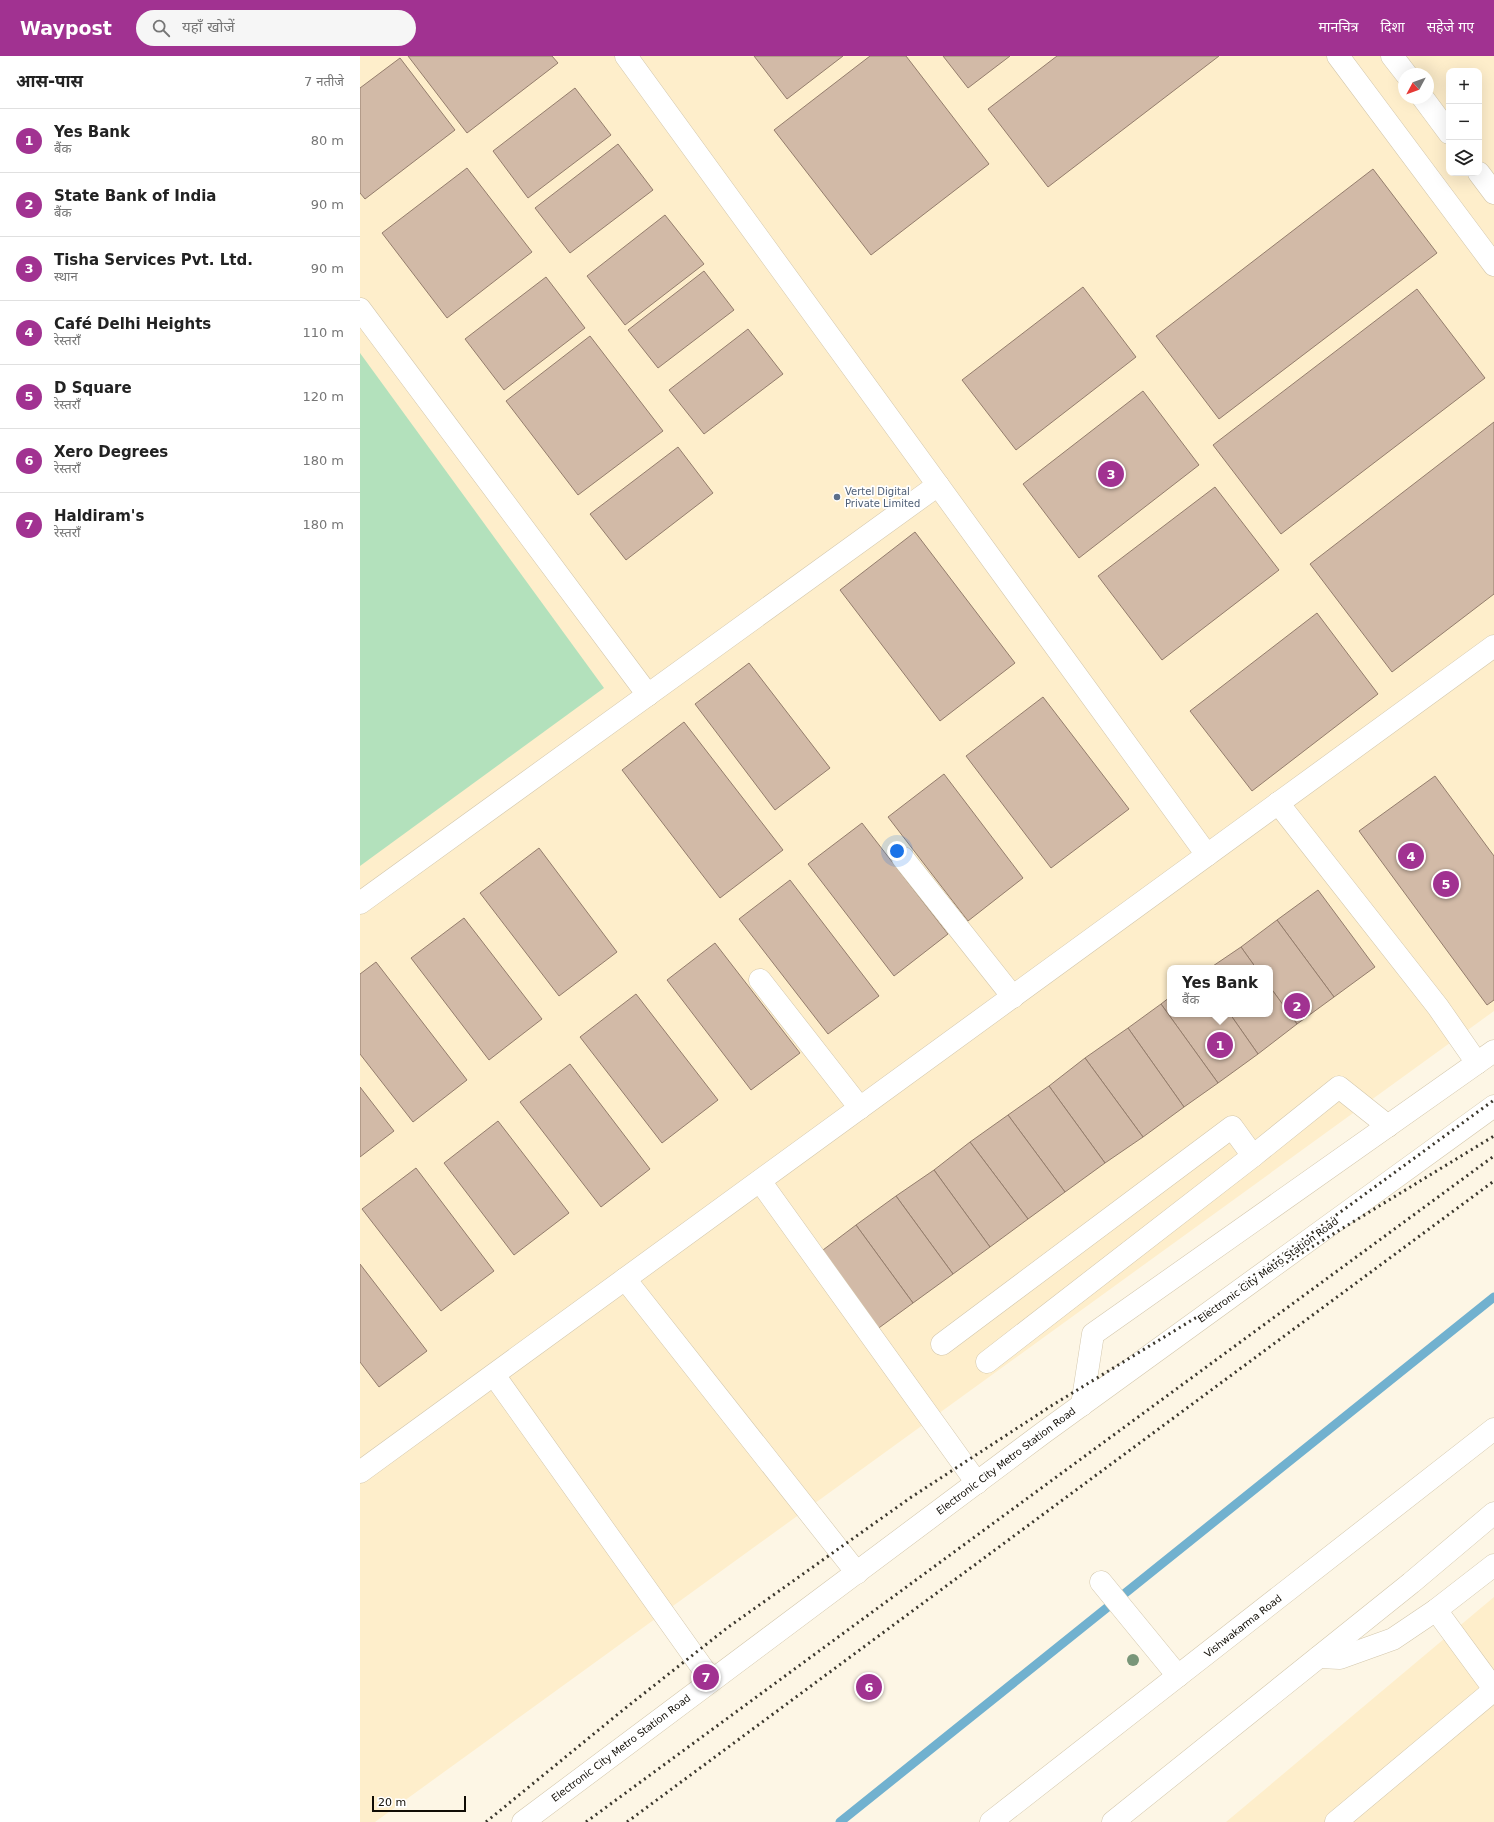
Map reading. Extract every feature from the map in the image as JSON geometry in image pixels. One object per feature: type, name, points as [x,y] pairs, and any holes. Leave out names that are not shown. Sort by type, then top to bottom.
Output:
[{"type":"street","points":[[626,56],[1207,855]]},
{"type":"street","points":[[1338,56],[1494,265]]},
{"type":"street","points":[[1392,56],[1401,68]]},
{"type":"street","points":[[1427,104],[1446,129]]},
{"type":"street","points":[[1481,176],[1494,192]]},
{"type":"street","points":[[360,309],[648,696]]},
{"type":"street","points":[[360,903],[938,485]]},
{"type":"street","points":[[360,1472],[1494,646]]},
{"type":"street","points":[[1082,1405],[1093,1334],[1485,1057],[1438,1007],[1278,803]]},
{"type":"street","points":[[903,858],[1013,997]]},
{"type":"street","points":[[760,980],[860,1108]]},
{"type":"street","points":[[987,1362],[1253,1156],[1339,1087],[1388,1126]]},
{"type":"street","name":"Electronic City Metro Station Road","points":[[523,1822],[711,1680],[858,1573],[1082,1405],[1494,1106]]},
{"type":"street","points":[[942,1344],[1232,1127],[1253,1156]]},
{"type":"street","points":[[760,1181],[977,1483]]},
{"type":"street","points":[[625,1279],[858,1573]]},
{"type":"street","points":[[494,1375],[711,1680]]},
{"type":"street","name":"Vishwakarma Road","points":[[991,1822],[1494,1429]]},
{"type":"street","points":[[1113,1822],[1494,1514]]},
{"type":"street","points":[[1319,1657],[1340,1658],[1393,1639],[1436,1610],[1494,1565]]},
{"type":"street","points":[[1101,1582],[1178,1676]]},
{"type":"street","points":[[1336,1822],[1494,1690],[1436,1610]]},
{"type":"shaded area","points":[[360,56],[1494,56],[1494,1011],[375,1822],[360,1822]]},
{"type":"shaded area","points":[[1494,1597],[1494,1822],[1226,1822]]},
{"type":"green space","points":[[360,353],[604,688],[360,866]]},
{"type":"building","points":[[408,56],[552,56],[558,63],[467,133]]},
{"type":"building","points":[[754,56],[843,56],[787,99]]},
{"type":"building","points":[[870,56],[906,56],[989,164],[871,255],[774,130]]},
{"type":"building","points":[[943,56],[1010,56],[968,88]]},
{"type":"building","points":[[1057,56],[1219,56],[1048,187],[988,109]]},
{"type":"building","points":[[400,58],[455,130],[365,199],[360,193],[360,88]]},
{"type":"building","points":[[575,88],[611,135],[528,198],[493,151]]},
{"type":"building","points":[[618,144],[653,190],[570,253],[535,208]]},
{"type":"building","points":[[467,168],[532,252],[447,318],[382,233]]},
{"type":"building","points":[[1373,169],[1437,253],[1219,419],[1156,336]]},
{"type":"building","points":[[665,215],[704,264],[625,325],[587,276]]},
{"type":"building","points":[[704,271],[734,310],[658,368],[628,330]]},
{"type":"building","points":[[546,277],[585,328],[504,390],[465,339]]},
{"type":"building","points":[[1083,287],[1136,357],[1016,450],[962,380]]},
{"type":"building","points":[[1417,289],[1485,378],[1281,534],[1213,445]]},
{"type":"building","points":[[748,329],[783,374],[704,434],[669,390]]},
{"type":"building","points":[[590,336],[663,431],[578,495],[506,401]]},
{"type":"building","points":[[1143,391],[1199,465],[1079,558],[1023,484]]},
{"type":"building","points":[[1494,422],[1494,594],[1392,672],[1310,564]]},
{"type":"building","points":[[678,447],[713,493],[626,560],[590,514]]},
{"type":"building","points":[[1215,487],[1279,570],[1162,660],[1098,576]]},
{"type":"building","points":[[915,532],[1015,663],[940,721],[840,590]]},
{"type":"building","points":[[1317,613],[1378,694],[1252,791],[1190,711]]},
{"type":"building","points":[[749,663],[830,768],[775,810],[695,704]]},
{"type":"building","points":[[1043,697],[1129,809],[1051,868],[966,756]]},
{"type":"building","points":[[684,722],[783,850],[720,898],[622,770]]},
{"type":"building","points":[[944,774],[1023,878],[968,921],[888,817]]},
{"type":"building","points":[[1435,776],[1494,856],[1494,1000],[1487,1005],[1359,831]]},
{"type":"building","points":[[862,823],[948,934],[894,976],[808,864]]},
{"type":"building","points":[[539,848],[617,952],[559,996],[480,893]]},
{"type":"building","points":[[790,880],[879,996],[828,1034],[739,919]]},
{"type":"building","points":[[1318,890],[1375,967],[1334,997],[1277,920]]},
{"type":"building","points":[[464,918],[542,1019],[489,1060],[411,958]]},
{"type":"building","points":[[1277,920],[1334,997],[1297,1024],[1273,991],[1273,965],[1254,965],[1241,947]]},
{"type":"building","points":[[715,943],[800,1053],[751,1090],[667,980]]},
{"type":"building","points":[[1241,947],[1254,965],[1214,965]]},
{"type":"building","points":[[376,962],[467,1080],[413,1122],[360,1054],[360,974]]},
{"type":"building","points":[[1273,991],[1297,1024],[1258,1054],[1232,1017],[1273,1017]]},
{"type":"building","points":[[636,994],[718,1100],[662,1143],[580,1037]]},
{"type":"building","points":[[1167,999],[1167,1012],[1161,1004]]},
{"type":"building","points":[[1161,1004],[1167,1012],[1167,1017],[1170,1017],[1218,1083],[1184,1107],[1128,1028]]},
{"type":"building","points":[[1170,1017],[1232,1017],[1258,1054],[1218,1083]]},
{"type":"building","points":[[1128,1028],[1184,1107],[1143,1137],[1085,1058]]},
{"type":"building","points":[[1085,1058],[1143,1137],[1105,1163],[1049,1086]]},
{"type":"building","points":[[570,1064],[650,1169],[601,1207],[520,1102]]},
{"type":"building","points":[[1049,1086],[1105,1163],[1065,1192],[1008,1115]]},
{"type":"building","points":[[360,1087],[394,1131],[360,1157]]},
{"type":"building","points":[[1008,1115],[1065,1192],[1028,1219],[970,1142]]},
{"type":"building","points":[[498,1121],[569,1213],[514,1255],[444,1163]]},
{"type":"building","points":[[970,1142],[1028,1219],[990,1247],[934,1170]]},
{"type":"building","points":[[416,1168],[494,1271],[441,1311],[362,1209]]},
{"type":"building","points":[[934,1170],[990,1247],[953,1274],[896,1196]]},
{"type":"building","points":[[896,1196],[953,1274],[913,1303],[856,1225]]},
{"type":"building","points":[[856,1225],[913,1303],[876,1330],[819,1253]]},
{"type":"building","points":[[360,1264],[427,1351],[379,1387],[360,1362]]},
{"type":"waterway","points":[[840,1822],[1494,1297]]},
{"type":"railway","points":[[1239,1286],[1494,1100]]},
{"type":"railway","points":[[486,1822],[623,1710],[727,1628],[910,1498],[1051,1406],[1494,1136]]},
{"type":"railway","points":[[586,1822],[1494,1156]]},
{"type":"railway","points":[[627,1822],[1494,1181]]},
{"type":"place","name":"Tisha Services Pvt. Ltd.","points":[[1111,474]]},
{"type":"place","name":"Vertel Digital Private Limited","points":[[837,497]]},
{"type":"place","name":"Café Delhi Heights","points":[[1411,856]]},
{"type":"place","name":"D Square","points":[[1446,884]]},
{"type":"place","name":"State Bank of India","points":[[1297,1006]]},
{"type":"place","name":"Yes Bank","points":[[1220,1045]]},
{"type":"place","name":"Haldiram's","points":[[706,1677]]},
{"type":"place","name":"Xero Degrees","points":[[869,1687]]}]
